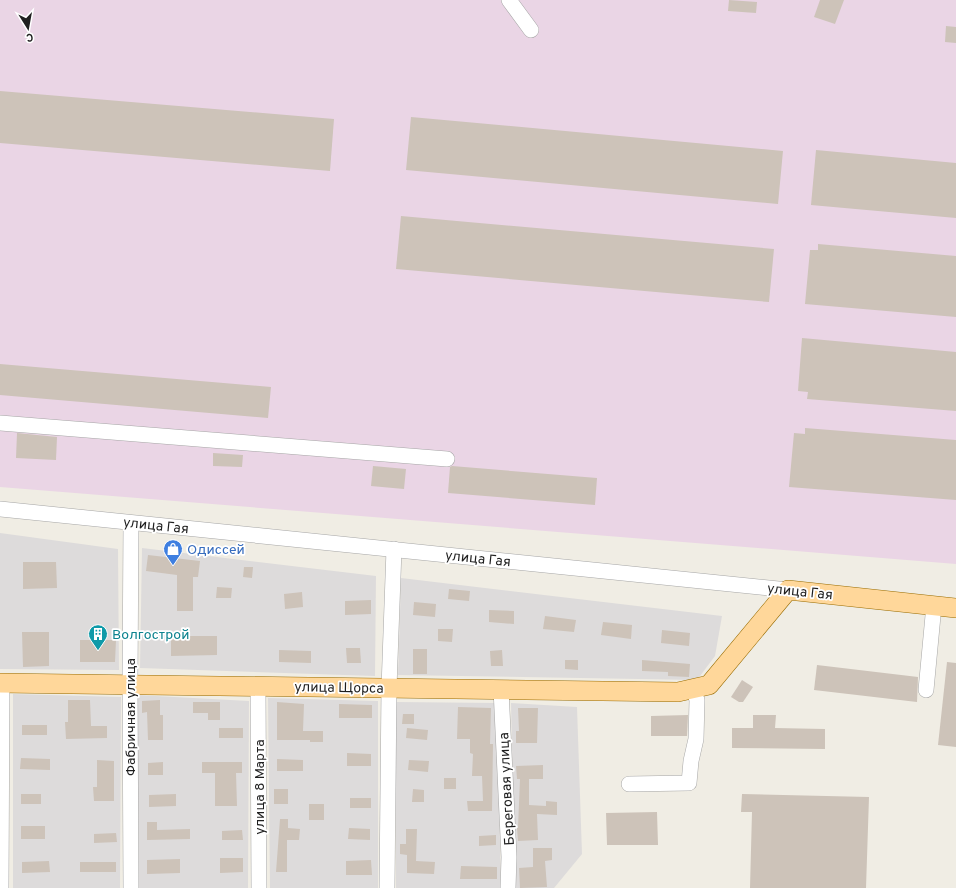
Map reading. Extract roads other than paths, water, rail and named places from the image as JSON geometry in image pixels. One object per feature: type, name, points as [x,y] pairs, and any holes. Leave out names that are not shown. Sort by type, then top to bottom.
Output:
[{"type":"main road","name":"улица Щорса","points":[[1,683],[685,690],[709,685],[788,590]]},
{"type":"main road","name":"улица Гая","points":[[788,590],[956,608]]},
{"type":"street","points":[[509,0],[531,30]]},
{"type":"street","points":[[0,423],[447,459]]},
{"type":"street","name":"улица Гая","points":[[0,509],[788,590]]},
{"type":"street","name":"Фабричная улица","points":[[131,523],[131,888]]},
{"type":"street","points":[[387,888],[389,688],[394,549]]},
{"type":"street","points":[[926,690],[934,605]]},
{"type":"street","points":[[1,683],[1,888]]},
{"type":"street","name":"улица 8 Марта","points":[[258,686],[259,888]]},
{"type":"street","name":"Береговая улица","points":[[501,689],[509,856],[508,888]]},
{"type":"street","points":[[629,784],[689,783],[691,761],[696,740],[697,700],[685,690]]},
{"type":"place","name":"Одиссей","points":[[173,566]]},
{"type":"place","name":"Волгострой","points":[[98,651]]}]
